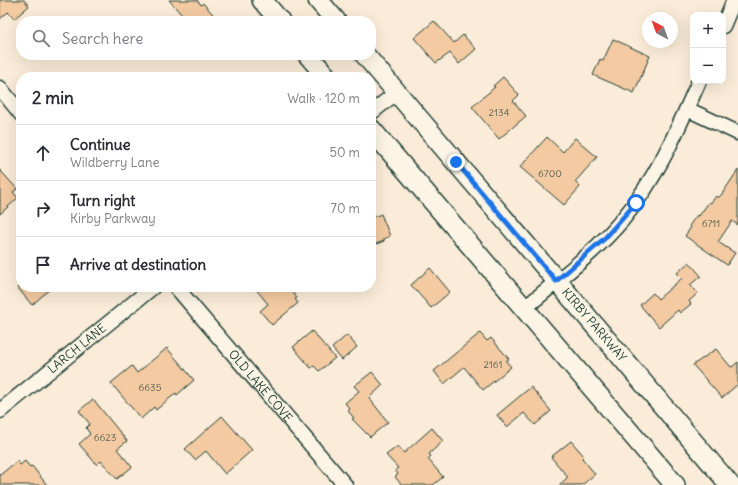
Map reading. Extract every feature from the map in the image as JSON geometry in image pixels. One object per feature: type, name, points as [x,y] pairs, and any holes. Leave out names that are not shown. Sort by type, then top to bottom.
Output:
[{"type":"main road","points":[[262,0],[276,16]]},
{"type":"main road","points":[[318,0],[332,16]]},
{"type":"main road","points":[[312,60],[323,72]]},
{"type":"main road","name":"KIRBY PARKWAY","points":[[369,60],[730,485]]},
{"type":"main road","points":[[376,135],[675,485]]},
{"type":"street","points":[[726,19],[734,0]]},
{"type":"street","points":[[524,309],[605,238],[636,203],[664,155],[698,84]]},
{"type":"street","points":[[0,88],[16,108]]},
{"type":"street","points":[[376,109],[397,92]]},
{"type":"street","points":[[687,109],[738,133]]},
{"type":"street","name":"LARCH LANE","points":[[0,411],[147,292]]},
{"type":"street","name":"OLD LAKE COVE","points":[[180,292],[344,485]]},
{"type":"building","points":[[0,0],[24,0],[29,6],[14,19],[8,12],[0,19]]},
{"type":"building","points":[[169,0],[197,0],[201,5],[203,3],[215,16],[183,16]]},
{"type":"building","points":[[434,21],[454,43],[463,35],[476,49],[459,64],[450,53],[436,63],[414,38]]},
{"type":"building","points":[[613,39],[650,56],[634,93],[593,75],[600,59],[603,61]]},
{"type":"building","points":[[503,77],[519,95],[513,101],[526,116],[499,139],[472,107],[495,87],[493,86]]},
{"type":"building","points":[[547,137],[563,152],[575,138],[597,157],[575,182],[580,187],[564,205],[520,167]]},
{"type":"building","points":[[0,170],[16,188],[13,192],[16,196],[16,200],[0,214]]},
{"type":"building","points":[[738,170],[738,225],[732,221],[718,242],[735,253],[727,265],[685,236],[691,227],[689,226],[697,215],[699,216],[709,202],[711,203],[716,196],[718,198],[722,194]]},
{"type":"building","points":[[381,214],[390,236],[384,239],[384,241],[376,244],[376,216]]},
{"type":"building","points":[[689,262],[701,276],[690,285],[698,293],[689,301],[691,304],[680,313],[678,310],[659,327],[640,305],[653,293],[658,299],[682,278],[677,273]]},
{"type":"building","points":[[430,268],[450,292],[431,308],[411,285]]},
{"type":"building","points":[[21,292],[46,292],[32,305]]},
{"type":"building","points":[[258,292],[292,292],[297,298],[295,299],[298,303],[272,325],[260,311],[268,304]]},
{"type":"building","points":[[312,331],[335,358],[319,371],[314,366],[311,368],[293,347]]},
{"type":"building","points":[[480,333],[487,341],[491,338],[509,359],[506,361],[511,367],[483,390],[464,367],[444,384],[434,371]]},
{"type":"building","points":[[347,335],[357,347],[342,360],[332,348]]},
{"type":"building","points":[[167,348],[194,380],[177,395],[176,393],[156,410],[154,407],[141,419],[111,383],[132,366],[137,373]]},
{"type":"building","points":[[716,349],[730,366],[732,367],[738,362],[738,384],[722,398],[693,365]]},
{"type":"building","points":[[372,372],[383,385],[369,398],[388,422],[370,437],[352,419],[354,418],[348,411],[350,409],[345,403],[359,391],[354,386]]},
{"type":"building","points":[[531,387],[551,411],[535,425],[524,413],[507,427],[497,415]]},
{"type":"building","points":[[93,399],[127,441],[117,449],[132,467],[117,479],[101,461],[97,465],[79,444],[90,434],[86,428],[90,424],[79,411]]},
{"type":"building","points":[[222,416],[252,450],[225,474],[206,451],[195,460],[185,449]]},
{"type":"building","points":[[432,428],[443,441],[429,454],[431,456],[428,459],[443,477],[433,485],[402,485],[395,477],[398,474],[395,470],[398,468],[386,455],[398,446],[404,453]]},
{"type":"building","points":[[571,441],[584,456],[582,458],[595,474],[582,485],[559,485],[567,478],[567,476],[551,457]]},
{"type":"building","points":[[17,461],[20,465],[25,461],[30,467],[32,466],[47,485],[0,485],[0,475]]},
{"type":"route","points":[[456,162],[556,281],[605,238],[636,203]]}]
